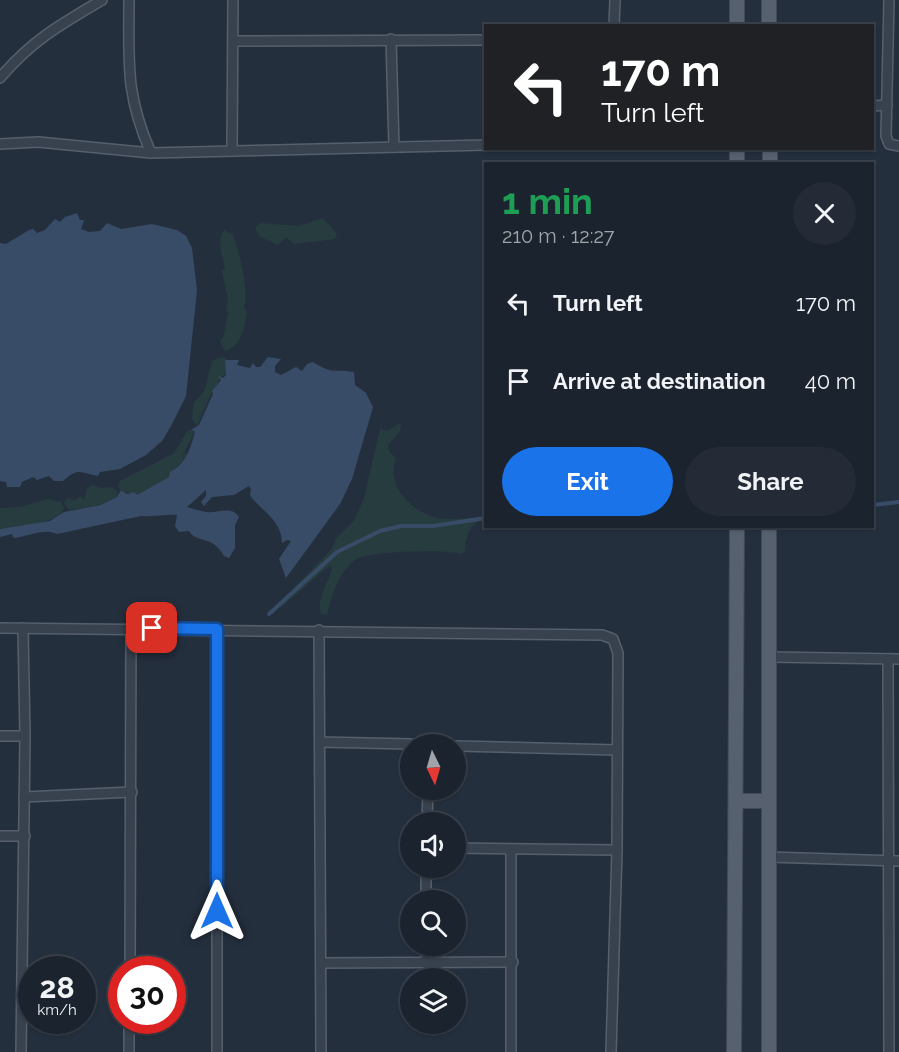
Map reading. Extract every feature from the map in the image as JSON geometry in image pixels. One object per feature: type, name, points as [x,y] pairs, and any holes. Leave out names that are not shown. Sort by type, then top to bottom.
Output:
[{"type":"main road","points":[[737,0],[737,24]]},
{"type":"main road","points":[[769,0],[769,24]]},
{"type":"main road","points":[[734,1052],[737,528]]},
{"type":"main road","points":[[769,528],[769,1052]]},
{"type":"main road","points":[[737,801],[768,801]]},
{"type":"street","points":[[0,78],[16,58],[52,28],[102,0]]},
{"type":"street","points":[[129,0],[129,85],[137,120],[151,153]]},
{"type":"street","points":[[232,151],[233,0]]},
{"type":"street","points":[[614,24],[615,0]]},
{"type":"street","points":[[890,0],[886,136],[889,144],[899,146]]},
{"type":"street","points":[[391,39],[394,147]]},
{"type":"street","points":[[234,41],[484,40]]},
{"type":"street","points":[[888,90],[899,89]]},
{"type":"street","points":[[874,106],[887,105]]},
{"type":"street","points":[[0,144],[38,142],[151,153],[484,145]]},
{"type":"street","points":[[0,628],[602,635],[613,639],[618,653],[617,850],[611,1052]]},
{"type":"street","points":[[21,1052],[25,836],[22,628]]},
{"type":"street","points":[[130,956],[131,628]]},
{"type":"street","points":[[217,629],[217,1052]]},
{"type":"street","points":[[319,630],[321,1052]]},
{"type":"street","points":[[769,657],[899,659]]},
{"type":"street","points":[[888,658],[894,861],[889,1052]]},
{"type":"street","points":[[0,736],[25,736]]},
{"type":"street","points":[[320,742],[400,744]]},
{"type":"street","points":[[466,746],[617,750]]},
{"type":"street","points":[[24,797],[132,792]]},
{"type":"street","points":[[0,836],[25,836]]},
{"type":"street","points":[[466,848],[617,850]]},
{"type":"street","points":[[511,850],[513,962],[511,1052]]},
{"type":"street","points":[[768,857],[894,861]]},
{"type":"street","points":[[426,956],[426,962]]},
{"type":"street","points":[[321,963],[513,962]]},
{"type":"street","points":[[129,1034],[129,1052]]},
{"type":"green space","points":[[323,218],[337,234],[335,239],[294,244],[286,237],[278,245],[260,237],[255,228],[261,223],[299,226]]},
{"type":"green space","points":[[224,230],[230,234],[232,232],[237,248],[246,292],[244,307],[247,313],[239,341],[225,351],[220,341],[224,335],[228,312],[226,311],[228,301],[222,270],[225,269],[220,244]]},
{"type":"green space","points":[[222,357],[226,359],[227,373],[221,377],[210,396],[197,426],[192,419],[194,402],[205,389],[212,361]]},
{"type":"green space","points":[[401,424],[400,431],[388,445],[389,451],[396,458],[394,477],[397,486],[408,502],[434,517],[453,519],[484,517],[470,530],[466,539],[465,551],[461,554],[452,552],[388,553],[353,561],[343,572],[336,585],[327,615],[321,614],[320,602],[332,568],[329,566],[280,608],[279,603],[331,550],[336,538],[354,521],[364,498],[380,429],[387,431]]},
{"type":"green space","points":[[188,430],[195,431],[181,459],[185,453],[188,454],[169,477],[137,495],[121,490],[118,486],[120,481],[174,453]]},
{"type":"green space","points":[[92,485],[101,488],[111,487],[117,491],[118,496],[101,505],[69,510],[64,503],[68,498],[75,500],[81,496],[84,501],[87,488]]},
{"type":"green space","points":[[48,499],[61,502],[64,508],[54,518],[36,524],[0,529],[0,508],[20,507]]},
{"type":"water","points":[[77,213],[80,220],[84,220],[81,229],[89,232],[100,231],[107,223],[121,229],[152,224],[177,230],[186,236],[192,248],[197,290],[186,396],[162,441],[146,455],[120,469],[100,472],[98,476],[76,472],[63,481],[54,481],[49,476],[37,480],[33,477],[22,482],[20,487],[7,487],[6,482],[0,481],[0,243],[6,244],[29,230],[33,229],[37,233],[45,230],[55,219],[60,222],[65,217]]},
{"type":"water","points":[[268,357],[281,359],[275,366],[275,372],[281,375],[296,367],[302,371],[307,364],[313,362],[330,370],[354,372],[355,385],[366,393],[373,407],[352,479],[340,504],[286,578],[279,559],[291,541],[287,540],[282,543],[276,523],[252,498],[249,486],[234,495],[212,497],[204,506],[201,502],[206,496],[206,490],[187,507],[206,512],[232,511],[236,513],[239,517],[235,525],[235,548],[229,558],[224,556],[215,545],[192,535],[189,531],[179,532],[175,526],[177,515],[141,516],[57,534],[47,532],[14,538],[12,534],[0,537],[0,529],[50,521],[64,512],[101,505],[117,497],[121,490],[127,494],[134,492],[137,495],[169,477],[170,472],[180,465],[187,455],[195,431],[191,430],[199,425],[213,394],[212,391],[221,380],[218,376],[223,378],[226,375],[225,360],[239,360],[237,365],[250,368],[253,363],[256,367],[260,367]]},
{"type":"waterway","points":[[874,505],[899,502]]},
{"type":"waterway","points":[[269,614],[337,552],[380,531],[401,526],[433,526],[484,518]]},
{"type":"route","points":[[152,628],[217,629],[217,911]]}]
